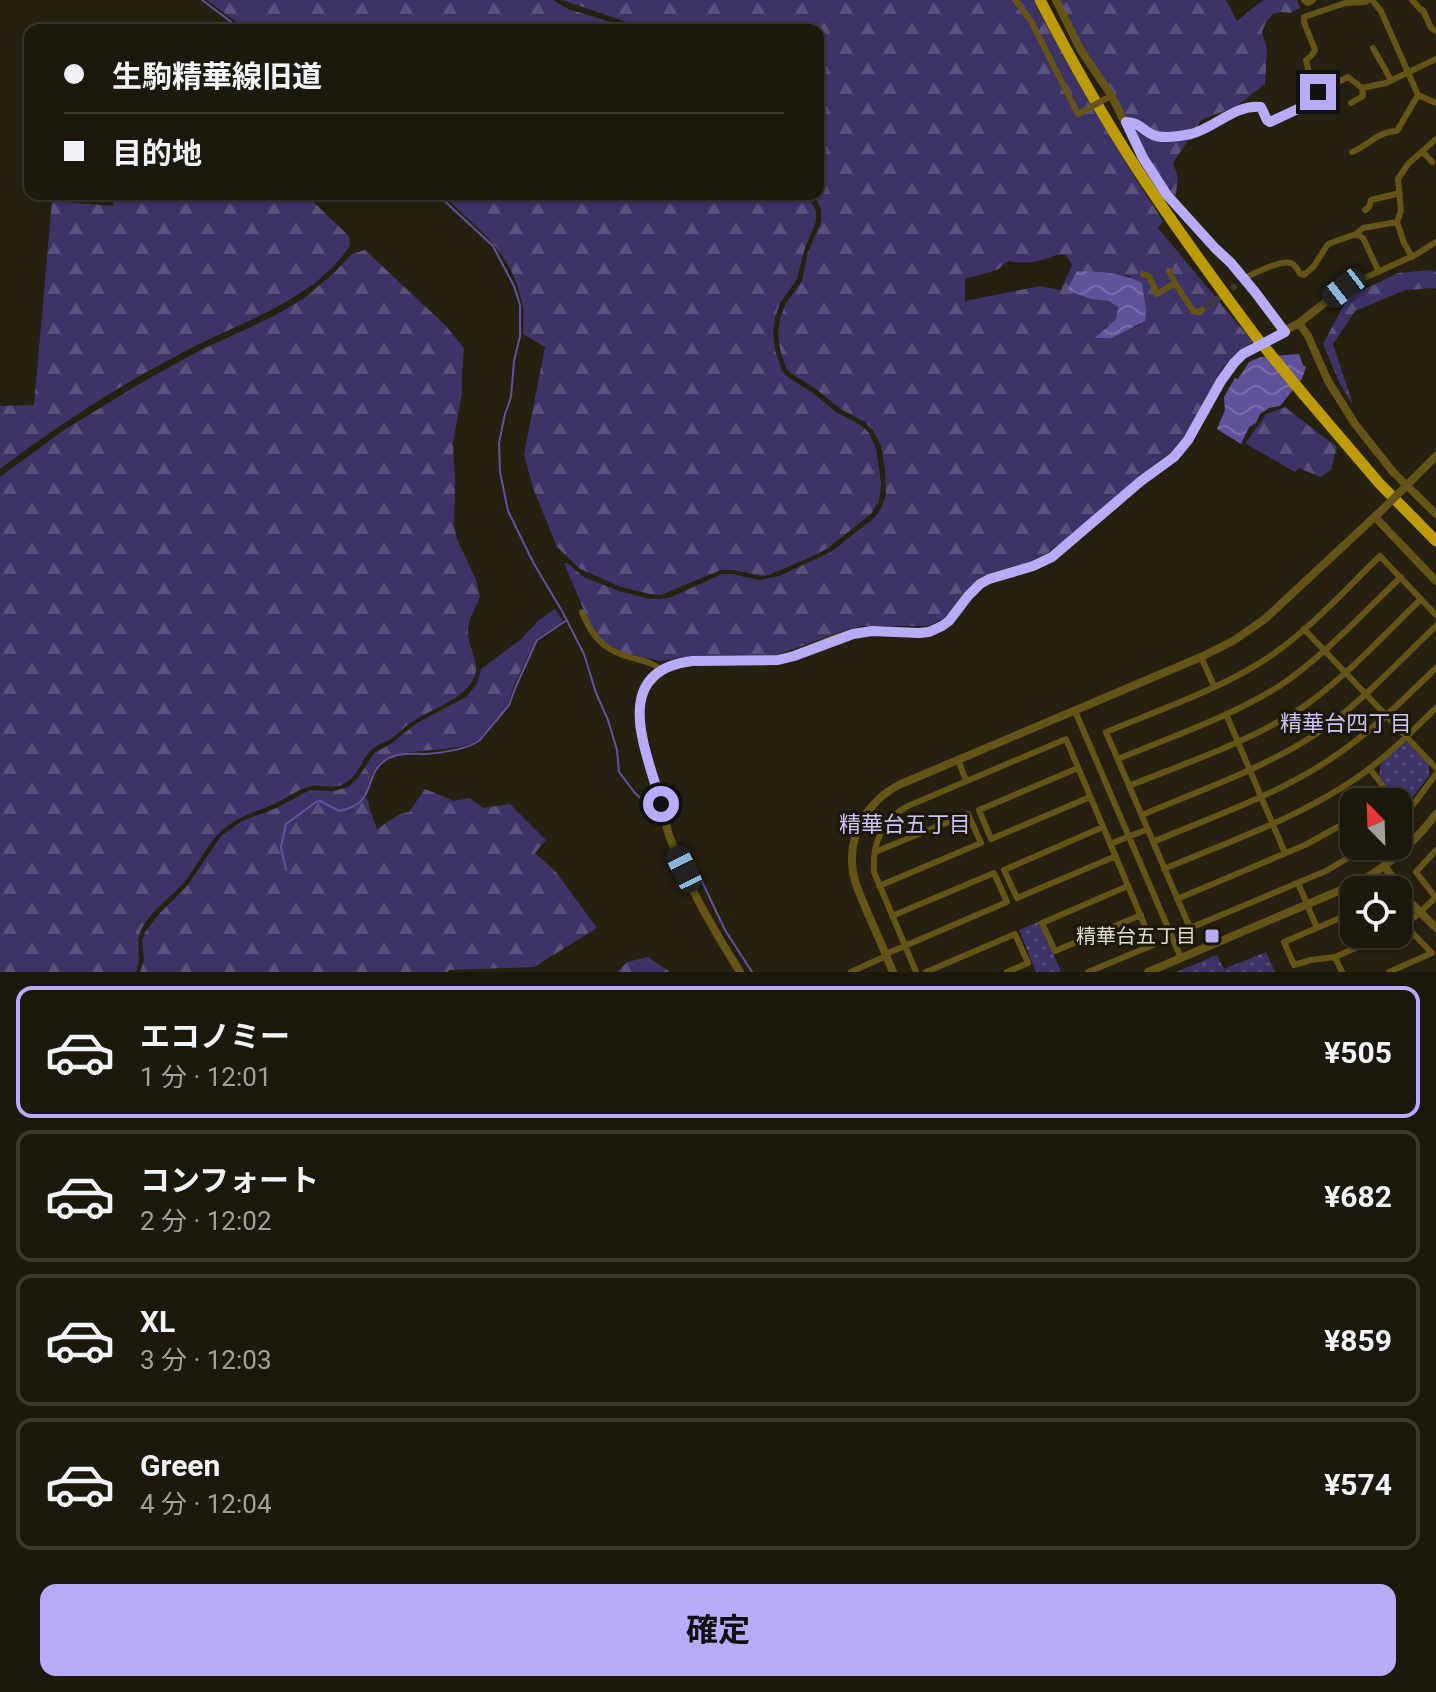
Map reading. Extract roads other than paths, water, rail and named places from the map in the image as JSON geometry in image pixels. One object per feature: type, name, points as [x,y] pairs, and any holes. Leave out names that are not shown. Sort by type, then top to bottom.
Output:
[{"type":"highway","points":[[1042,0],[1169,216],[1257,338],[1357,456],[1436,538]]},
{"type":"street","points":[[1015,0],[1026,14],[1078,114],[1110,96]]},
{"type":"street","points":[[1056,0],[1080,49],[1167,195],[1231,263],[1242,281],[1255,292],[1285,332]]},
{"type":"street","points":[[1304,0],[1308,3],[1313,0]]},
{"type":"street","points":[[1318,92],[1306,60],[1315,50],[1304,17],[1345,3],[1370,0],[1381,11],[1418,95],[1436,103]]},
{"type":"street","points":[[1412,0],[1423,10],[1431,28],[1436,31]]},
{"type":"street","points":[[1373,48],[1391,80]]},
{"type":"street","points":[[1362,88],[1391,80],[1436,59]]},
{"type":"street","points":[[1126,122],[1134,122],[1154,135],[1186,135],[1209,128],[1235,112],[1255,106],[1261,107],[1270,122],[1300,108],[1318,92],[1348,77],[1364,93],[1362,98],[1351,103]]},
{"type":"street","points":[[1352,152],[1387,132],[1397,131],[1418,95]]},
{"type":"street","points":[[1412,257],[1397,222],[1401,211],[1398,179],[1436,139]]},
{"type":"street","points":[[1423,152],[1432,162]]},
{"type":"street","points":[[1365,210],[1371,200],[1400,193]]},
{"type":"street","points":[[1242,281],[1254,273],[1288,263],[1303,275],[1314,266],[1328,244],[1356,234],[1363,228],[1397,222]]},
{"type":"street","points":[[1356,234],[1363,238],[1379,272]]},
{"type":"street","points":[[740,972],[715,933],[674,849],[639,720],[641,697],[650,681],[662,670],[681,662],[786,659],[863,632],[929,632],[942,626],[980,584],[1043,562],[1174,457],[1188,440],[1234,363],[1243,354],[1299,323],[1344,288],[1412,257],[1436,242]]},
{"type":"street","points":[[1169,271],[1193,311],[1202,310]]},
{"type":"street","points":[[1143,274],[1149,276],[1160,295],[1175,283]]},
{"type":"street","points":[[1299,323],[1328,381],[1355,424],[1393,472],[1436,514]]},
{"type":"street","points":[[893,972],[854,878],[852,856],[857,831],[868,810],[888,791],[1233,641],[1265,619],[1436,456]]},
{"type":"street","points":[[1375,517],[1436,581]]},
{"type":"street","points":[[1346,860],[1190,928],[1106,732],[1258,664],[1304,629],[1380,556],[1434,610]]},
{"type":"street","points":[[1118,759],[1226,714],[1282,685],[1305,668],[1401,577]]},
{"type":"street","points":[[1129,786],[1238,741],[1301,708],[1345,672],[1421,599]]},
{"type":"street","points":[[582,612],[591,631],[603,645],[624,656],[652,662],[662,670]]},
{"type":"street","points":[[1142,815],[1277,756],[1314,734],[1346,711],[1436,626]]},
{"type":"street","points":[[1304,629],[1436,768]]},
{"type":"street","points":[[1201,657],[1214,686]]},
{"type":"street","points":[[1153,842],[1261,796],[1324,764],[1357,741],[1436,668]]},
{"type":"street","points":[[1164,869],[1314,804],[1370,769],[1436,708]]},
{"type":"street","points":[[1075,711],[1181,958]]},
{"type":"street","points":[[1226,714],[1285,853]]},
{"type":"street","points":[[916,972],[874,872],[880,832],[894,815],[908,806],[1066,739],[1153,945],[1088,972]]},
{"type":"street","points":[[958,760],[966,780]]},
{"type":"street","points":[[1078,768],[979,810],[991,839],[1090,797]]},
{"type":"street","points":[[1370,769],[1384,788]]},
{"type":"street","points":[[1412,805],[1436,774]]},
{"type":"street","points":[[875,852],[968,814],[981,843],[879,886]]},
{"type":"street","points":[[1148,972],[1362,881],[1385,867],[1436,814]]},
{"type":"street","points":[[1017,898],[1004,870],[1103,827]]},
{"type":"street","points":[[1177,899],[1340,827]]},
{"type":"street","points":[[1110,844],[1148,829]]},
{"type":"street","points":[[1412,919],[1436,897],[1416,872],[1436,850]]},
{"type":"street","points":[[851,972],[904,946],[1116,856]]},
{"type":"street","points":[[1385,867],[1420,913],[1436,928]]},
{"type":"street","points":[[892,916],[994,873],[1007,902]]},
{"type":"street","points":[[1298,883],[1317,928]]},
{"type":"street","points":[[1128,886],[1042,923],[1048,937],[1055,951],[1141,915]]},
{"type":"street","points":[[1340,918],[1284,942],[1294,965],[1335,957],[1355,948]]},
{"type":"street","points":[[926,972],[1015,934],[1028,963],[1007,972]]},
{"type":"street","points":[[1389,972],[1432,953],[1412,936]]},
{"type":"street","points":[[1335,957],[1342,972]]},
{"type":"water","points":[[1077,271],[1119,275],[1142,283],[1145,321],[1112,338],[1095,338],[1116,319],[1118,307],[1109,301],[1091,299],[1069,291]]},
{"type":"water","points":[[1299,354],[1306,367],[1302,379],[1280,406],[1260,414],[1241,444],[1217,429],[1225,410],[1224,397],[1249,362],[1260,357]]},
{"type":"waterway","points":[[202,0],[234,24]]},
{"type":"waterway","points":[[443,200],[493,246],[514,286],[520,305],[520,336],[511,397],[499,443],[500,472],[508,511],[584,654],[617,750],[619,772],[657,814]]},
{"type":"waterway","points":[[286,870],[281,847],[286,824],[316,802],[339,811],[360,802],[374,773],[387,759],[401,754],[452,750],[479,741],[509,705],[537,640],[567,620]]},
{"type":"waterway","points":[[687,850],[725,930],[752,972]]},
{"type":"tunnel","points":[[1202,310],[1238,284]]},
{"type":"place","name":"精華台五丁目","points":[[1212,936]]},
{"type":"district","name":"精華台四丁目","points":[[1346,723]]},
{"type":"district","name":"精華台五丁目","points":[[905,824]]}]
